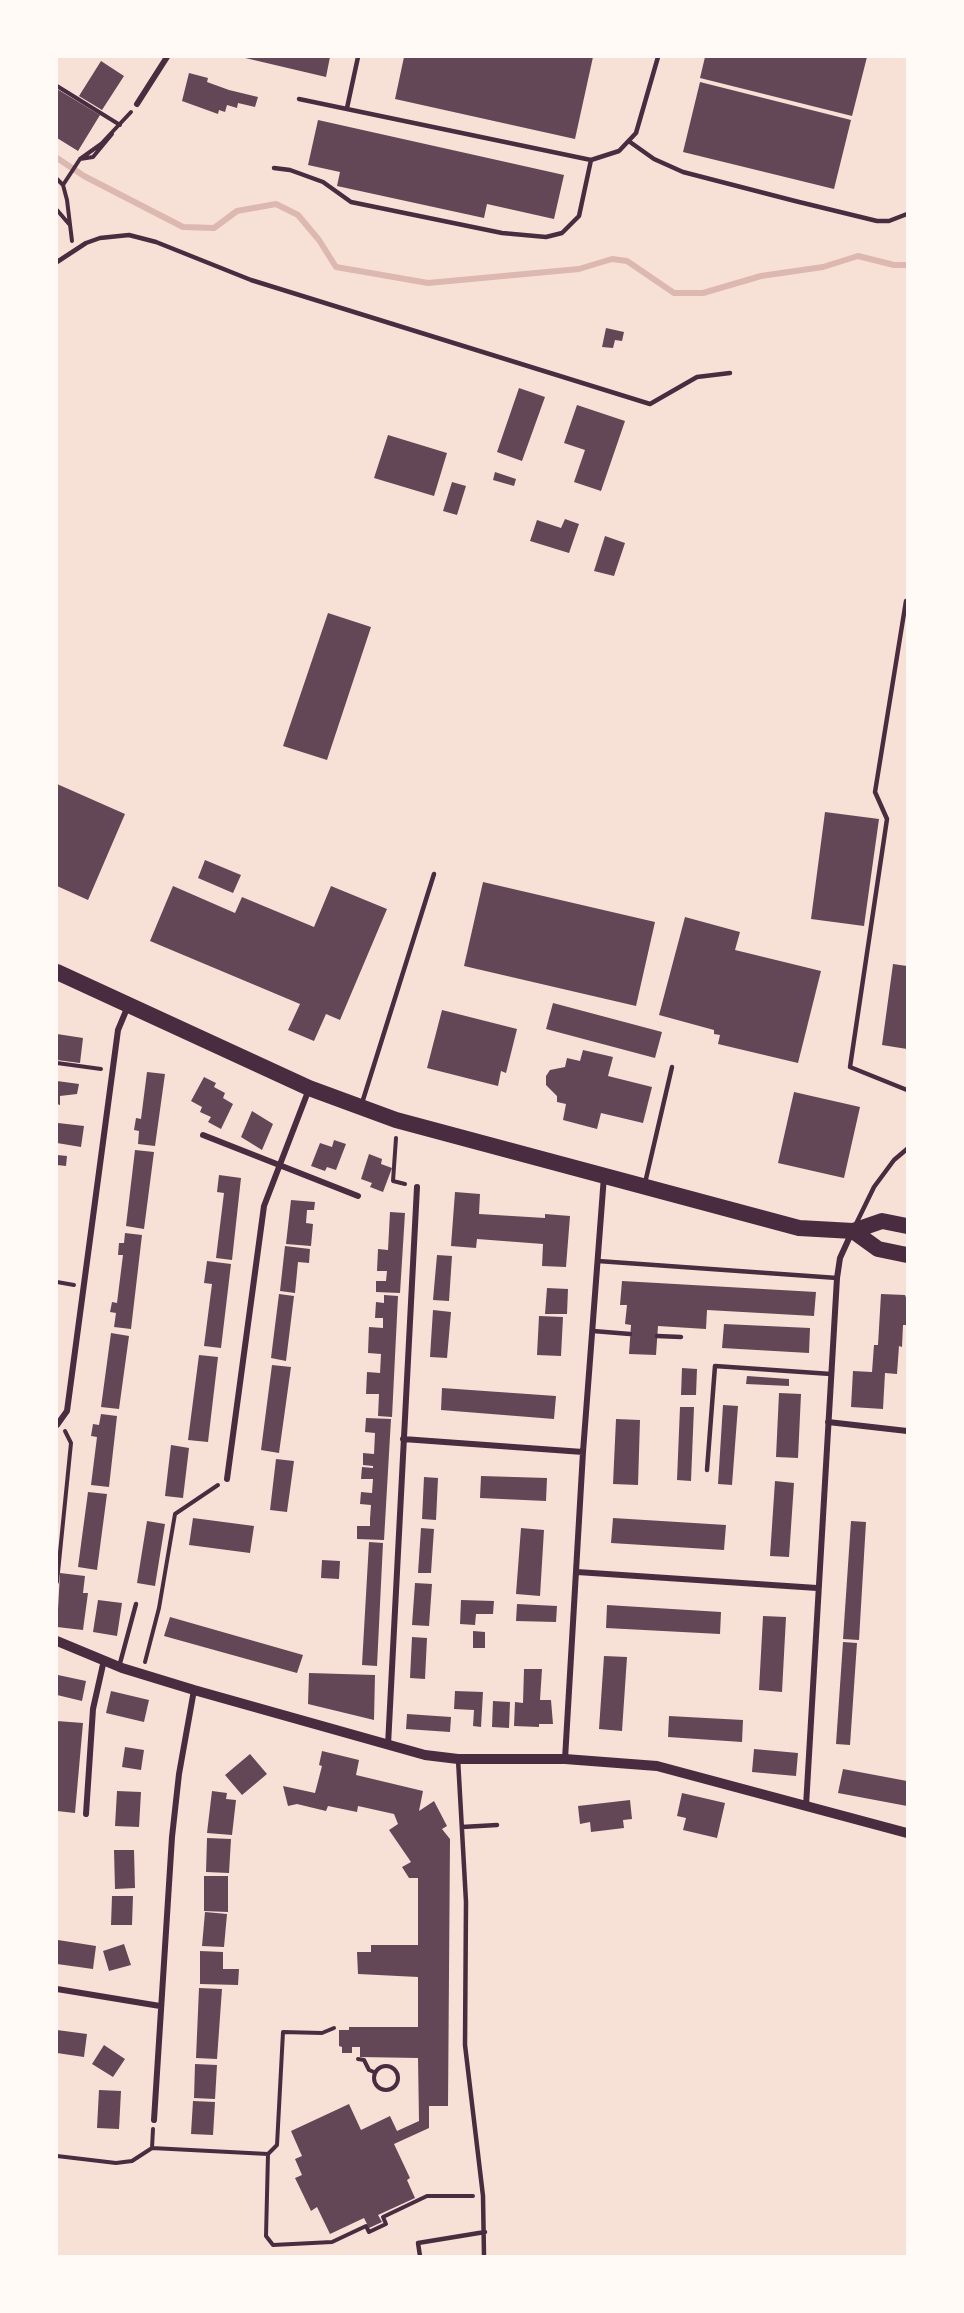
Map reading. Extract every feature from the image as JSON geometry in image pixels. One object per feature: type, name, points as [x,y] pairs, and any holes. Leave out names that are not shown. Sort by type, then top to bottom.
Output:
[{"type":"highway","points":[[57,972],[309,1088],[396,1120],[799,1228],[853,1231],[882,1221],[907,1226]]},
{"type":"highway","points":[[853,1231],[878,1249],[907,1255]]},
{"type":"street","points":[[137,104],[167,57]]},
{"type":"street","points":[[59,1423],[67,1411],[118,1030],[129,1006]]},
{"type":"street","points":[[227,1479],[264,1206],[309,1088]]},
{"type":"street","points":[[203,1135],[358,1196]]},
{"type":"street","points":[[565,1760],[578,1572],[583,1452],[604,1176]]},
{"type":"street","points":[[388,1745],[417,1187]]},
{"type":"street","points":[[806,1806],[837,1278],[840,1258],[853,1231]]},
{"type":"street","points":[[828,1422],[907,1431]]},
{"type":"street","points":[[403,1439],[583,1452]]},
{"type":"street","points":[[578,1572],[817,1588]]},
{"type":"street","points":[[57,1641],[142,1674],[424,1755],[458,1759],[565,1760],[657,1766],[907,1833]]},
{"type":"street","points":[[86,1814],[93,1709],[104,1660]]},
{"type":"street","points":[[154,2120],[172,1837],[179,1774],[194,1690]]},
{"type":"street","points":[[57,1989],[160,2006]]},
{"type":"lane","points":[[347,108],[358,57]]},
{"type":"lane","points":[[299,99],[591,160],[610,156],[630,142],[640,124],[658,57]]},
{"type":"lane","points":[[630,142],[654,159],[683,172],[877,221],[889,221],[907,214]]},
{"type":"lane","points":[[274,168],[290,170],[322,182],[351,202],[502,233],[546,237],[562,233],[579,216],[591,160]]},
{"type":"lane","points":[[57,262],[73,249],[100,238],[129,235],[156,242],[251,280],[650,404],[697,377],[730,373]]},
{"type":"lane","points":[[906,601],[876,792],[887,819],[850,1067],[907,1090]]},
{"type":"lane","points":[[361,1107],[434,874]]},
{"type":"lane","points":[[645,1185],[672,1067]]},
{"type":"lane","points":[[853,1231],[874,1187],[894,1160],[907,1149]]},
{"type":"lane","points":[[598,1261],[837,1278]]},
{"type":"lane","points":[[593,1331],[630,1334]]},
{"type":"lane","points":[[657,1336],[681,1338]]},
{"type":"lane","points":[[707,1470],[715,1366],[831,1374]]},
{"type":"lane","points":[[119,1666],[136,1604]]},
{"type":"lane","points":[[458,1759],[466,1902],[465,2044],[483,2196],[484,2256]]},
{"type":"lane","points":[[462,1827],[497,1824]]},
{"type":"lane","points":[[420,2256],[418,2243],[485,2232]]},
{"type":"path","points":[[57,86],[118,127]]},
{"type":"path","points":[[63,187],[80,159],[93,157],[107,144],[137,104]]},
{"type":"path","points":[[57,179],[63,187],[70,225],[57,210]]},
{"type":"path","points":[[57,1064],[112,1071]]},
{"type":"path","points":[[396,1120],[393,1181],[417,1187]]},
{"type":"path","points":[[57,1582],[71,1443],[59,1423]]},
{"type":"path","points":[[142,1674],[159,1608],[175,1514],[227,1479]]},
{"type":"path","points":[[334,2028],[322,2033],[283,2032],[277,2145],[268,2154],[266,2236],[273,2245],[332,2242],[366,2226],[369,2232],[386,2224],[382,2217],[427,2196],[483,2196]]},
{"type":"path","points":[[358,2059],[364,2060],[369,2070],[374,2072]]},
{"type":"path","points":[[382,2066],[392,2067],[398,2075],[397,2085],[390,2091],[380,2090],[373,2082],[374,2072],[382,2066]]},
{"type":"path","points":[[152,2148],[154,2120]]},
{"type":"path","points":[[57,2156],[116,2163],[132,2161],[152,2148],[268,2154]]},
{"type":"building","points":[[241,57],[330,57],[326,77]]},
{"type":"building","points":[[404,57],[593,57],[575,139],[395,99]]},
{"type":"building","points":[[705,57],[867,57],[852,116],[700,78]]},
{"type":"building","points":[[101,61],[124,76],[102,110],[79,96]]},
{"type":"building","points":[[189,73],[208,78],[207,82],[229,90],[258,97],[255,107],[238,103],[237,108],[227,105],[225,112],[219,110],[218,114],[182,101]]},
{"type":"building","points":[[700,82],[851,120],[834,189],[683,152]]},
{"type":"building","points":[[57,89],[100,115],[78,151],[57,138]]},
{"type":"building","points":[[318,120],[564,175],[554,219],[487,204],[484,218],[337,186],[340,172],[308,165]]},
{"type":"building","points":[[606,328],[624,332],[622,341],[615,340],[613,348],[602,347]]},
{"type":"building","points":[[519,388],[545,397],[522,461],[497,452]]},
{"type":"building","points":[[577,405],[625,421],[601,491],[574,482],[585,450],[564,443]]},
{"type":"building","points":[[388,435],[447,453],[434,496],[374,478]]},
{"type":"building","points":[[495,472],[516,479],[514,486],[493,480]]},
{"type":"building","points":[[452,482],[466,486],[457,515],[443,511]]},
{"type":"building","points":[[565,519],[579,524],[569,553],[530,541],[537,520],[561,528]]},
{"type":"building","points":[[605,536],[625,543],[614,576],[594,571]]},
{"type":"building","points":[[328,613],[371,627],[327,760],[283,746]]},
{"type":"building","points":[[57,784],[125,814],[88,900],[57,886]]},
{"type":"building","points":[[825,812],[879,819],[864,926],[811,919]]},
{"type":"building","points":[[205,860],[241,875],[233,893],[198,878]]},
{"type":"building","points":[[483,882],[655,922],[636,1006],[464,966]]},
{"type":"building","points":[[173,886],[235,913],[242,897],[314,927],[331,886],[387,909],[340,1020],[326,1014],[314,1041],[288,1030],[300,1004],[150,941]]},
{"type":"building","points":[[685,917],[740,932],[735,950],[821,971],[798,1063],[718,1044],[720,1035],[714,1034],[714,1030],[659,1015]]},
{"type":"building","points":[[893,964],[907,966],[907,1049],[882,1045]]},
{"type":"building","points":[[553,1003],[662,1032],[655,1058],[546,1029]]},
{"type":"building","points":[[442,1010],[517,1029],[506,1073],[501,1071],[498,1086],[427,1068]]},
{"type":"building","points":[[57,1034],[83,1038],[80,1063],[57,1060]]},
{"type":"building","points":[[583,1050],[613,1057],[608,1076],[652,1087],[643,1123],[601,1113],[597,1129],[563,1120],[566,1104],[557,1102],[557,1096],[546,1085],[546,1076],[550,1070],[565,1067],[567,1058],[580,1061]]},
{"type":"building","points":[[147,1072],[165,1074],[155,1146],[138,1144],[139,1131],[134,1130],[136,1118],[141,1119]]},
{"type":"building","points":[[204,1077],[216,1083],[214,1087],[225,1093],[223,1098],[233,1104],[221,1129],[208,1122],[211,1117],[200,1112],[202,1107],[191,1101]]},
{"type":"building","points":[[57,1081],[79,1084],[77,1094],[60,1096],[60,1105],[57,1104]]},
{"type":"building","points":[[794,1092],[860,1107],[844,1178],[778,1163]]},
{"type":"building","points":[[252,1111],[273,1124],[262,1150],[241,1137]]},
{"type":"building","points":[[58,1123],[84,1126],[81,1147],[57,1143]]},
{"type":"building","points":[[334,1140],[346,1144],[336,1170],[327,1167],[325,1171],[311,1166],[320,1143],[332,1147]]},
{"type":"building","points":[[135,1150],[154,1152],[144,1229],[126,1226]]},
{"type":"building","points":[[369,1154],[382,1159],[381,1164],[392,1168],[383,1192],[370,1187],[372,1183],[361,1179]]},
{"type":"building","points":[[57,1155],[67,1156],[66,1166],[57,1165]]},
{"type":"building","points":[[219,1175],[241,1178],[232,1260],[216,1258],[224,1193],[217,1192]]},
{"type":"building","points":[[455,1192],[480,1194],[479,1214],[545,1218],[545,1214],[570,1216],[566,1267],[542,1266],[543,1244],[477,1239],[476,1248],[451,1246]]},
{"type":"building","points":[[291,1200],[315,1202],[314,1210],[307,1210],[306,1223],[313,1224],[311,1246],[286,1244]]},
{"type":"building","points":[[390,1212],[405,1213],[400,1293],[376,1292],[376,1281],[386,1281],[387,1271],[377,1271],[378,1249],[388,1250]]},
{"type":"building","points":[[125,1233],[142,1235],[131,1329],[114,1327],[116,1313],[110,1312],[112,1302],[117,1303],[123,1255],[118,1255],[119,1243],[124,1243]]},
{"type":"building","points":[[285,1246],[310,1249],[309,1263],[298,1262],[295,1293],[280,1291]]},
{"type":"building","points":[[437,1255],[452,1256],[449,1301],[433,1300]]},
{"type":"building","points":[[207,1261],[231,1264],[221,1348],[204,1346],[212,1284],[204,1283]]},
{"type":"building","points":[[622,1281],[816,1292],[814,1316],[707,1310],[706,1329],[658,1326],[656,1355],[629,1354],[631,1325],[625,1324],[627,1305],[620,1305]]},
{"type":"building","points":[[547,1288],[568,1289],[567,1314],[545,1314]]},
{"type":"building","points":[[279,1294],[294,1296],[286,1361],[271,1358]]},
{"type":"building","points":[[881,1294],[905,1295],[907,1300],[907,1325],[903,1325],[897,1374],[885,1373],[883,1409],[851,1407],[853,1371],[872,1372],[874,1345],[878,1345]]},
{"type":"building","points":[[384,1295],[398,1296],[392,1417],[378,1416],[379,1394],[366,1394],[367,1372],[380,1373],[381,1354],[368,1353],[369,1327],[383,1328],[383,1318],[375,1318],[376,1302],[384,1303]]},
{"type":"building","points":[[433,1310],[451,1312],[447,1358],[430,1357]]},
{"type":"building","points":[[539,1316],[563,1317],[561,1356],[537,1355]]},
{"type":"building","points":[[724,1324],[810,1328],[809,1353],[722,1348]]},
{"type":"building","points":[[111,1333],[129,1336],[119,1409],[101,1407]]},
{"type":"building","points":[[199,1355],[218,1357],[208,1442],[188,1440]]},
{"type":"building","points":[[272,1365],[291,1367],[279,1453],[261,1450]]},
{"type":"building","points":[[682,1368],[697,1369],[696,1395],[681,1395]]},
{"type":"building","points":[[747,1376],[789,1379],[789,1386],[746,1384]]},
{"type":"building","points":[[442,1388],[556,1396],[554,1419],[441,1410]]},
{"type":"building","points":[[779,1393],[801,1394],[798,1458],[776,1457]]},
{"type":"building","points":[[723,1405],[738,1406],[732,1485],[718,1484]]},
{"type":"building","points":[[680,1407],[694,1407],[691,1481],[677,1480]]},
{"type":"building","points":[[101,1414],[117,1416],[109,1487],[91,1485],[97,1437],[91,1436],[93,1424],[99,1425]]},
{"type":"building","points":[[366,1418],[391,1419],[384,1540],[357,1539],[357,1526],[370,1526],[371,1505],[360,1504],[361,1492],[372,1493],[373,1479],[361,1479],[362,1467],[373,1468],[373,1466],[363,1465],[363,1453],[374,1454],[375,1433],[365,1432]]},
{"type":"building","points":[[616,1419],[640,1420],[638,1485],[613,1484]]},
{"type":"building","points":[[171,1445],[189,1448],[183,1498],[165,1496]]},
{"type":"building","points":[[276,1459],[294,1461],[287,1512],[270,1510]]},
{"type":"building","points":[[481,1476],[547,1478],[546,1501],[480,1498]]},
{"type":"building","points":[[424,1477],[438,1478],[436,1520],[422,1519]]},
{"type":"building","points":[[775,1481],[794,1483],[789,1557],[770,1556]]},
{"type":"building","points":[[88,1492],[107,1494],[97,1570],[78,1567]]},
{"type":"building","points":[[193,1518],[254,1526],[250,1553],[189,1545]]},
{"type":"building","points":[[613,1518],[726,1525],[724,1550],[611,1543]]},
{"type":"building","points":[[147,1521],[165,1524],[155,1586],[137,1583]]},
{"type":"building","points":[[851,1521],[866,1522],[859,1640],[843,1639]]},
{"type":"building","points":[[421,1528],[434,1529],[431,1573],[418,1573]]},
{"type":"building","points":[[521,1528],[544,1530],[540,1596],[516,1594]]},
{"type":"building","points":[[369,1542],[383,1543],[377,1666],[362,1665]]},
{"type":"building","points":[[322,1560],[340,1561],[339,1579],[321,1578]]},
{"type":"building","points":[[60,1573],[85,1576],[83,1593],[88,1593],[83,1630],[57,1627]]},
{"type":"building","points":[[415,1583],[432,1584],[429,1626],[412,1625]]},
{"type":"building","points":[[98,1600],[122,1603],[117,1636],[93,1632]]},
{"type":"building","points":[[461,1600],[494,1601],[493,1614],[476,1614],[475,1625],[460,1624]]},
{"type":"building","points":[[517,1604],[557,1606],[556,1622],[516,1621]]},
{"type":"building","points":[[607,1605],[721,1612],[720,1634],[606,1628]]},
{"type":"building","points":[[763,1616],[786,1617],[782,1692],[759,1690]]},
{"type":"building","points":[[170,1617],[303,1655],[297,1673],[164,1636]]},
{"type":"building","points":[[473,1631],[485,1632],[485,1648],[473,1648]]},
{"type":"building","points":[[412,1637],[427,1638],[425,1679],[410,1678]]},
{"type":"building","points":[[843,1642],[857,1643],[850,1745],[836,1744]]},
{"type":"building","points":[[604,1656],[627,1657],[622,1731],[599,1729]]},
{"type":"building","points":[[524,1669],[542,1669],[540,1700],[551,1700],[553,1724],[539,1724],[539,1727],[514,1726],[515,1702],[523,1703]]},
{"type":"building","points":[[309,1673],[375,1675],[374,1720],[308,1704]]},
{"type":"building","points":[[58,1675],[86,1681],[82,1701],[57,1695]]},
{"type":"building","points":[[111,1691],[149,1700],[144,1722],[106,1713]]},
{"type":"building","points":[[455,1691],[483,1692],[481,1727],[473,1726],[474,1710],[454,1709]]},
{"type":"building","points":[[493,1701],[510,1702],[509,1728],[492,1727]]},
{"type":"building","points":[[407,1714],[451,1717],[450,1732],[406,1729]]},
{"type":"building","points":[[669,1716],[743,1720],[742,1742],[668,1737]]},
{"type":"building","points":[[57,1721],[83,1723],[75,1813],[57,1811]]},
{"type":"building","points":[[125,1747],[144,1750],[141,1770],[122,1767]]},
{"type":"building","points":[[754,1749],[798,1753],[796,1776],[752,1772]]},
{"type":"building","points":[[322,1751],[359,1760],[356,1775],[423,1791],[419,1811],[434,1801],[447,1826],[442,1829],[450,1839],[448,2106],[429,2106],[429,2128],[394,2144],[410,2178],[407,2180],[415,2198],[378,2215],[382,2222],[369,2228],[364,2218],[330,2234],[317,2207],[311,2211],[295,2178],[302,2175],[295,2159],[302,2156],[291,2131],[349,2104],[361,2130],[390,2116],[397,2131],[419,2121],[418,2058],[360,2057],[360,2047],[352,2047],[352,2053],[342,2053],[342,2047],[339,2046],[339,2030],[349,2030],[349,2027],[418,2027],[418,1977],[358,1974],[357,1952],[371,1952],[371,1945],[418,1945],[418,1878],[409,1878],[402,1867],[411,1862],[389,1830],[398,1824],[394,1814],[358,1806],[357,1812],[328,1806],[326,1811],[297,1804],[288,1806],[283,1786],[315,1793],[322,1766],[319,1765]]},
{"type":"building","points":[[250,1754],[267,1774],[242,1795],[225,1775]]},
{"type":"building","points":[[843,1769],[907,1781],[907,1806],[838,1793]]},
{"type":"building","points":[[117,1791],[141,1792],[139,1827],[115,1826]]},
{"type":"building","points":[[212,1791],[227,1793],[226,1799],[236,1800],[232,1835],[207,1833]]},
{"type":"building","points":[[682,1793],[725,1803],[717,1838],[683,1830],[686,1818],[677,1816]]},
{"type":"building","points":[[630,1800],[632,1819],[623,1820],[624,1828],[591,1832],[590,1822],[580,1824],[578,1806]]},
{"type":"building","points":[[207,1838],[231,1839],[229,1873],[206,1872]]},
{"type":"building","points":[[114,1850],[134,1850],[135,1888],[115,1889]]},
{"type":"building","points":[[204,1876],[228,1876],[228,1912],[204,1911]]},
{"type":"building","points":[[112,1896],[133,1896],[132,1925],[111,1925]]},
{"type":"building","points":[[205,1912],[227,1914],[224,1947],[202,1946]]},
{"type":"building","points":[[58,1940],[96,1946],[93,1969],[57,1964]]},
{"type":"building","points":[[124,1944],[131,1965],[109,1971],[103,1951]]},
{"type":"building","points":[[200,1951],[223,1952],[223,1969],[239,1969],[238,1985],[200,1984]]},
{"type":"building","points":[[199,1988],[222,1989],[217,2059],[196,2058]]},
{"type":"building","points":[[57,2030],[87,2034],[84,2057],[57,2053]]},
{"type":"building","points":[[104,2045],[125,2059],[113,2077],[92,2064]]},
{"type":"building","points":[[195,2064],[217,2065],[215,2099],[194,2098]]},
{"type":"building","points":[[99,2090],[121,2091],[119,2129],[97,2128]]},
{"type":"building","points":[[193,2101],[215,2102],[213,2135],[191,2134]]},
{"type":"waterway","points":[[57,158],[84,176],[183,227],[214,228],[237,211],[276,204],[298,215],[319,240],[336,267],[428,283],[579,269],[612,259],[627,261],[674,293],[703,293],[761,276],[823,267],[858,256],[894,265],[907,265]]}]
